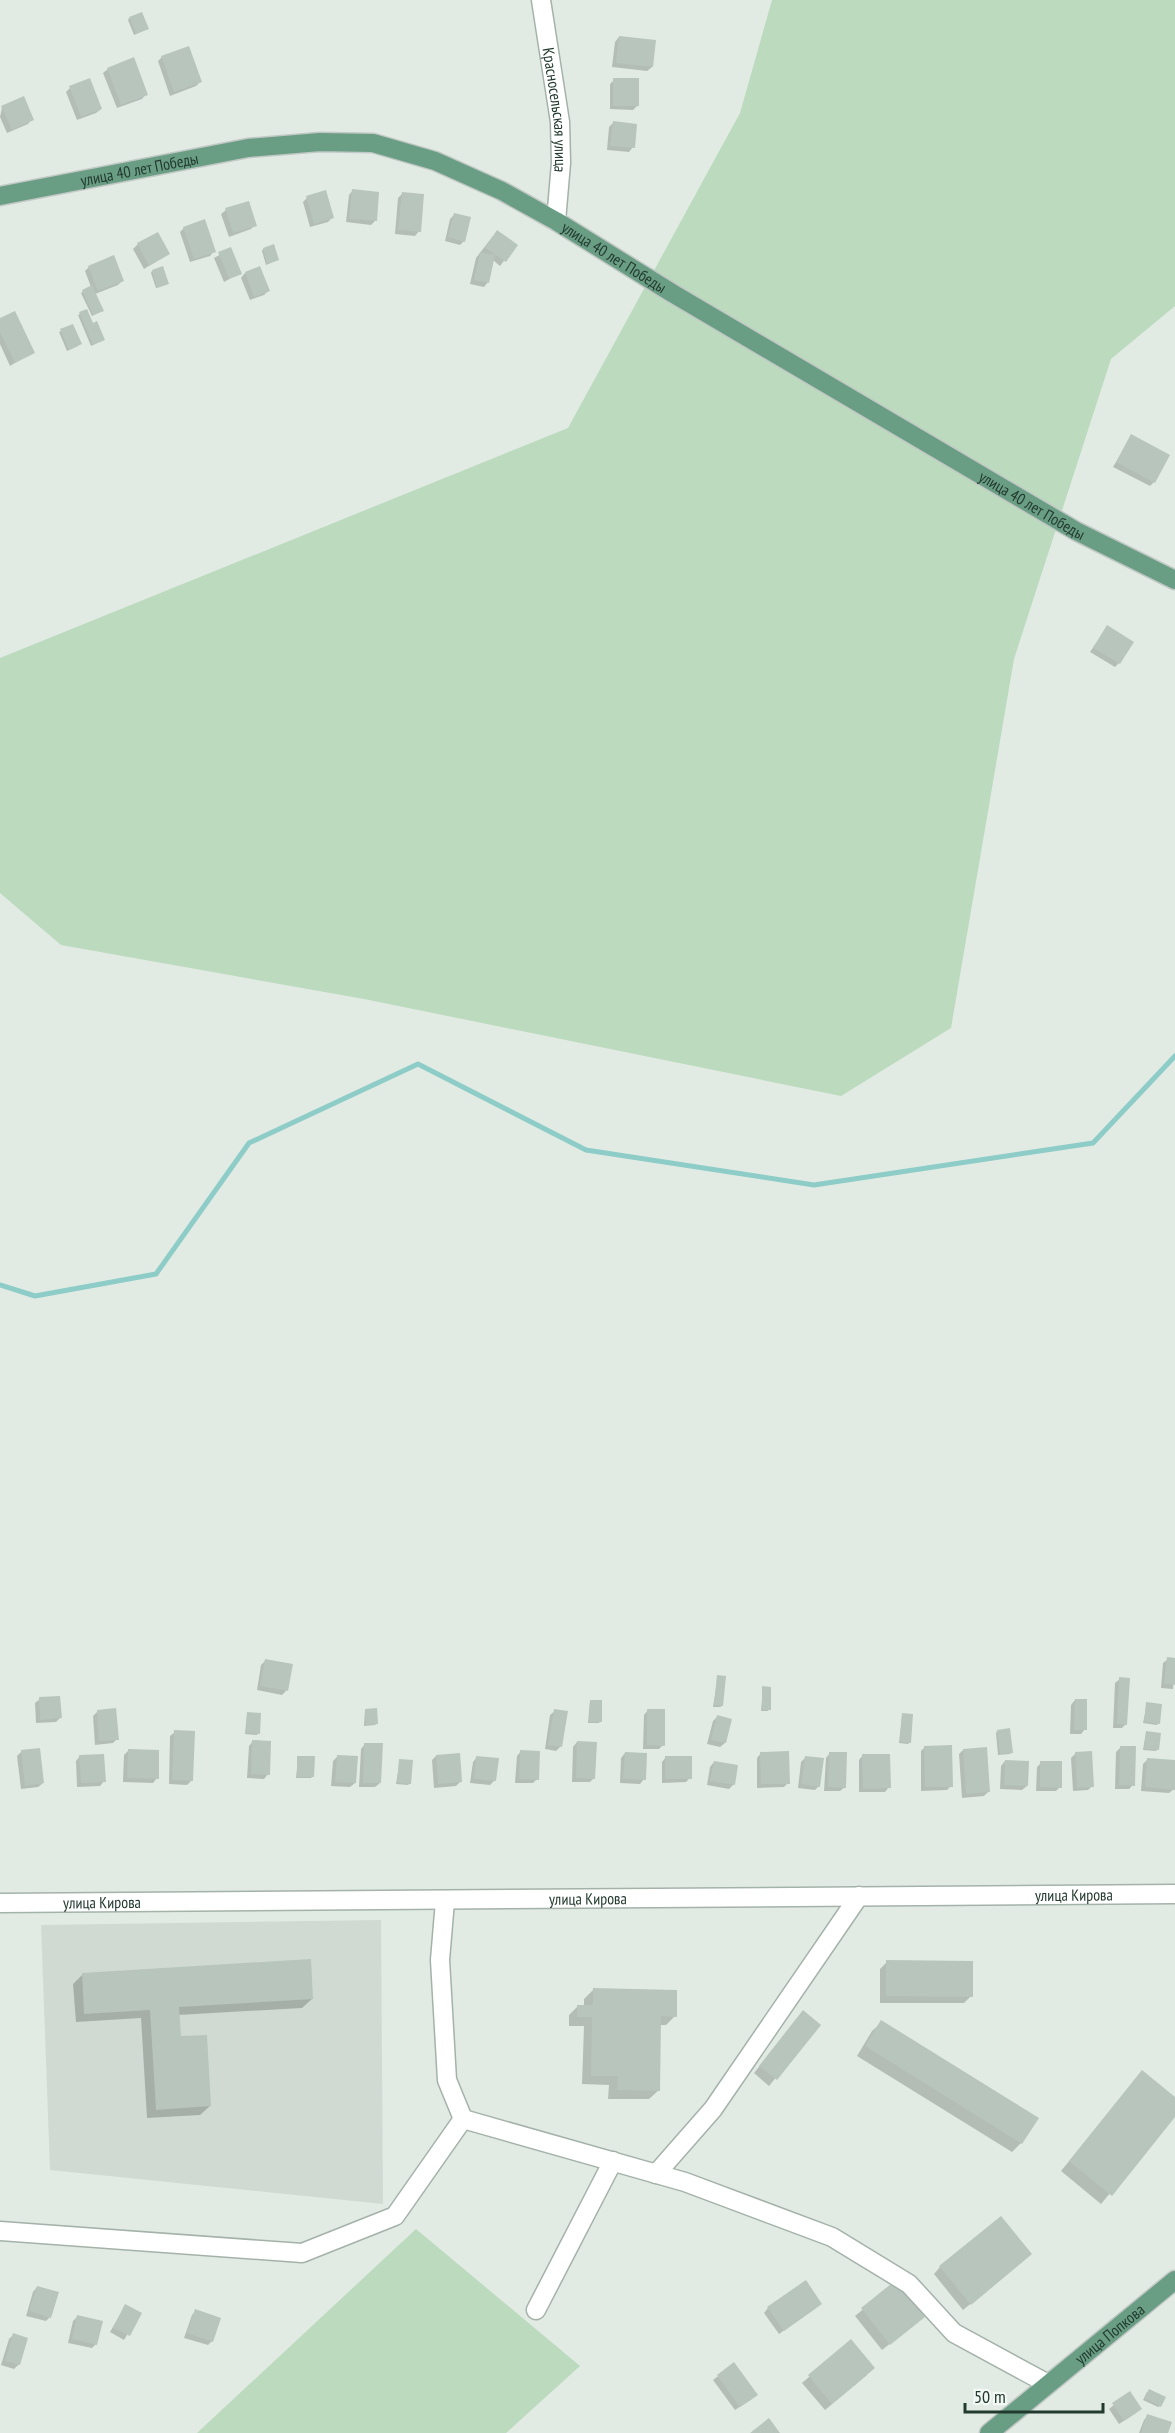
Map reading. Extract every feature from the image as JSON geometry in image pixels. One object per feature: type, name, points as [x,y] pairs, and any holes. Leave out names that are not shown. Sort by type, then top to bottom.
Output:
[{"type":"main road","name":"улица 40 лет Победы","points":[[0,196],[248,148],[320,142],[373,143],[435,161],[502,191],[556,221],[672,293],[1066,525],[1175,580]]},
{"type":"main road","name":"улица Попкова","points":[[989,2433],[1175,2280]]},
{"type":"street","name":"Красносельская улица","points":[[541,0],[560,122],[561,164],[556,221]]},
{"type":"street","name":"улица Кирова","points":[[0,1903],[1175,1894]]},
{"type":"street","points":[[656,2174],[713,2109],[859,1896]]},
{"type":"street","points":[[445,1901],[440,1960],[447,2080],[463,2119]]},
{"type":"street","points":[[463,2119],[685,2182],[832,2237],[909,2284],[954,2333],[1048,2384]]},
{"type":"street","points":[[0,2231],[302,2253],[395,2216],[463,2119]]},
{"type":"street","points":[[536,2310],[613,2161]]},
{"type":"shaded area","points":[[381,1920],[383,2204],[50,2170],[41,1925]]},
{"type":"green space","points":[[772,0],[1175,0],[1175,306],[1111,359],[1014,659],[951,1028],[841,1096],[364,999],[61,945],[0,893],[0,658],[568,428],[740,113]]},
{"type":"green space","points":[[416,2229],[580,2366],[506,2433],[197,2433]]},
{"type":"building","points":[[142,12],[149,29],[136,34],[129,17]]},
{"type":"building","points":[[619,36],[656,40],[653,67],[616,63]]},
{"type":"building","points":[[189,46],[202,82],[174,92],[161,56]]},
{"type":"building","points":[[134,57],[148,95],[121,105],[107,68]]},
{"type":"building","points":[[90,78],[102,109],[81,117],[69,86]]},
{"type":"building","points":[[613,78],[639,78],[639,106],[613,106]]},
{"type":"building","points":[[24,96],[34,120],[12,130],[1,106]]},
{"type":"building","points":[[613,121],[637,124],[635,148],[610,146]]},
{"type":"building","points":[[352,189],[379,192],[377,221],[349,219]]},
{"type":"building","points":[[326,190],[334,218],[314,224],[306,196]]},
{"type":"building","points":[[402,192],[424,194],[421,232],[398,230]]},
{"type":"building","points":[[249,201],[257,226],[233,233],[225,208]]},
{"type":"building","points":[[454,213],[471,217],[465,242],[448,237]]},
{"type":"building","points":[[205,219],[216,252],[194,259],[183,227]]},
{"type":"building","points":[[497,230],[518,245],[506,262],[485,248]]},
{"type":"building","points":[[158,232],[170,254],[149,266],[137,243]]},
{"type":"building","points":[[274,244],[279,260],[267,264],[263,248]]},
{"type":"building","points":[[231,247],[242,274],[229,279],[218,252]]},
{"type":"building","points":[[480,252],[495,255],[489,283],[474,280]]},
{"type":"building","points":[[114,255],[124,281],[98,291],[88,266]]},
{"type":"building","points":[[163,266],[169,284],[157,288],[152,270]]},
{"type":"building","points":[[260,266],[270,291],[254,297],[245,272]]},
{"type":"building","points":[[92,285],[104,311],[93,315],[82,290]]},
{"type":"building","points":[[87,309],[93,323],[97,321],[105,340],[93,345],[79,312]]},
{"type":"building","points":[[15,311],[35,353],[15,363],[0,332],[0,318]]},
{"type":"building","points":[[73,324],[82,344],[69,350],[60,329]]},
{"type":"building","points":[[1131,434],[1170,455],[1155,483],[1116,462]]},
{"type":"building","points":[[1107,625],[1134,642],[1120,664],[1093,648]]},
{"type":"building","points":[[1167,1657],[1175,1658],[1175,1685],[1164,1684]]},
{"type":"building","points":[[265,1659],[293,1664],[288,1691],[260,1686]]},
{"type":"building","points":[[717,1675],[726,1676],[723,1706],[714,1705]]},
{"type":"building","points":[[1119,1677],[1130,1678],[1127,1725],[1117,1724]]},
{"type":"building","points":[[762,1686],[771,1687],[771,1710],[762,1710]]},
{"type":"building","points":[[60,1696],[62,1718],[40,1720],[39,1697]]},
{"type":"building","points":[[1075,1699],[1087,1699],[1087,1730],[1074,1730]]},
{"type":"building","points":[[590,1700],[602,1700],[602,1722],[589,1722]]},
{"type":"building","points":[[1146,1702],[1162,1704],[1160,1724],[1144,1722]]},
{"type":"building","points":[[116,1708],[119,1740],[99,1741],[97,1710]]},
{"type":"building","points":[[377,1708],[378,1724],[366,1725],[365,1709]]},
{"type":"building","points":[[554,1709],[568,1711],[562,1747],[548,1745]]},
{"type":"building","points":[[647,1709],[665,1709],[665,1746],[647,1745]]},
{"type":"building","points":[[247,1712],[261,1713],[260,1734],[246,1733]]},
{"type":"building","points":[[902,1713],[913,1714],[911,1743],[900,1742]]},
{"type":"building","points":[[717,1715],[732,1719],[726,1743],[711,1740]]},
{"type":"building","points":[[1010,1728],[1013,1753],[1000,1754],[997,1730]]},
{"type":"building","points":[[174,1730],[195,1731],[193,1781],[172,1780]]},
{"type":"building","points":[[1146,1731],[1161,1733],[1159,1750],[1144,1749]]},
{"type":"building","points":[[252,1740],[271,1741],[270,1775],[251,1774]]},
{"type":"building","points":[[577,1741],[597,1742],[595,1779],[576,1778]]},
{"type":"building","points":[[364,1743],[383,1743],[381,1783],[363,1783]]},
{"type":"building","points":[[952,1745],[953,1787],[925,1787],[924,1746]]},
{"type":"building","points":[[1120,1746],[1136,1746],[1135,1786],[1119,1785]]},
{"type":"building","points":[[987,1747],[990,1792],[966,1794],[963,1749]]},
{"type":"building","points":[[40,1748],[44,1783],[25,1786],[21,1750]]},
{"type":"building","points":[[128,1749],[159,1750],[159,1779],[127,1778]]},
{"type":"building","points":[[520,1750],[540,1751],[539,1780],[519,1779]]},
{"type":"building","points":[[789,1751],[790,1784],[761,1784],[760,1752]]},
{"type":"building","points":[[1092,1751],[1094,1787],[1077,1788],[1075,1752]]},
{"type":"building","points":[[625,1752],[647,1753],[646,1780],[623,1779]]},
{"type":"building","points":[[829,1752],[847,1752],[846,1788],[828,1787]]},
{"type":"building","points":[[460,1753],[462,1782],[438,1784],[436,1755]]},
{"type":"building","points":[[104,1754],[106,1782],[81,1783],[79,1755]]},
{"type":"building","points":[[862,1754],[890,1754],[891,1788],[863,1789]]},
{"type":"building","points":[[337,1755],[358,1756],[356,1783],[335,1782]]},
{"type":"building","points":[[297,1756],[315,1756],[314,1777],[297,1777]]},
{"type":"building","points":[[476,1756],[499,1758],[496,1781],[474,1779]]},
{"type":"building","points":[[665,1756],[692,1756],[692,1779],[665,1779]]},
{"type":"building","points":[[805,1756],[824,1758],[820,1787],[801,1784]]},
{"type":"building","points":[[1147,1758],[1175,1760],[1175,1790],[1145,1787]]},
{"type":"building","points":[[399,1759],[413,1760],[411,1784],[397,1783]]},
{"type":"building","points":[[1005,1760],[1029,1761],[1028,1786],[1004,1785]]},
{"type":"building","points":[[714,1761],[738,1765],[735,1785],[710,1781]]},
{"type":"building","points":[[1040,1761],[1062,1761],[1062,1788],[1040,1787]]},
{"type":"building","points":[[311,1959],[313,1999],[179,2007],[181,2036],[207,2035],[211,2106],[156,2110],[150,2010],[84,2014],[82,1973]]},
{"type":"building","points":[[886,1960],[973,1961],[973,1997],[886,1996]]},
{"type":"building","points":[[593,1988],[677,1990],[677,2017],[661,2016],[660,2091],[617,2090],[618,2076],[591,2076],[592,2017],[577,2017],[577,2005],[593,2005]]},
{"type":"building","points":[[803,2010],[821,2025],[777,2080],[759,2066]]},
{"type":"building","points":[[881,2020],[1039,2118],[1022,2144],[865,2046]]},
{"type":"building","points":[[1142,2070],[1175,2097],[1175,2117],[1112,2196],[1069,2161]]},
{"type":"building","points":[[1001,2216],[1032,2254],[971,2305],[939,2266]]},
{"type":"building","points":[[806,2280],[822,2304],[784,2331],[767,2307]]},
{"type":"building","points":[[896,2280],[925,2317],[890,2345],[861,2308]]},
{"type":"building","points":[[37,2286],[59,2292],[51,2318],[29,2311]]},
{"type":"building","points":[[125,2304],[142,2313],[130,2336],[113,2328]]},
{"type":"building","points":[[195,2309],[221,2318],[213,2342],[187,2333]]},
{"type":"building","points":[[77,2315],[103,2321],[97,2345],[72,2339]]},
{"type":"building","points":[[13,2333],[28,2338],[20,2365],[5,2361]]},
{"type":"building","points":[[851,2339],[875,2368],[832,2404],[808,2375]]},
{"type":"building","points":[[734,2362],[758,2395],[740,2407],[717,2375]]},
{"type":"building","points":[[1149,2389],[1166,2397],[1161,2407],[1144,2398]]},
{"type":"building","points":[[1130,2391],[1142,2409],[1124,2421],[1112,2403]]},
{"type":"building","points":[[1147,2414],[1172,2422],[1168,2433],[1141,2433]]},
{"type":"building","points":[[769,2418],[780,2433],[750,2433]]},
{"type":"waterway","points":[[0,1285],[35,1296],[156,1274],[249,1143],[418,1064],[586,1150],[814,1185],[1093,1143],[1175,1056]]}]
